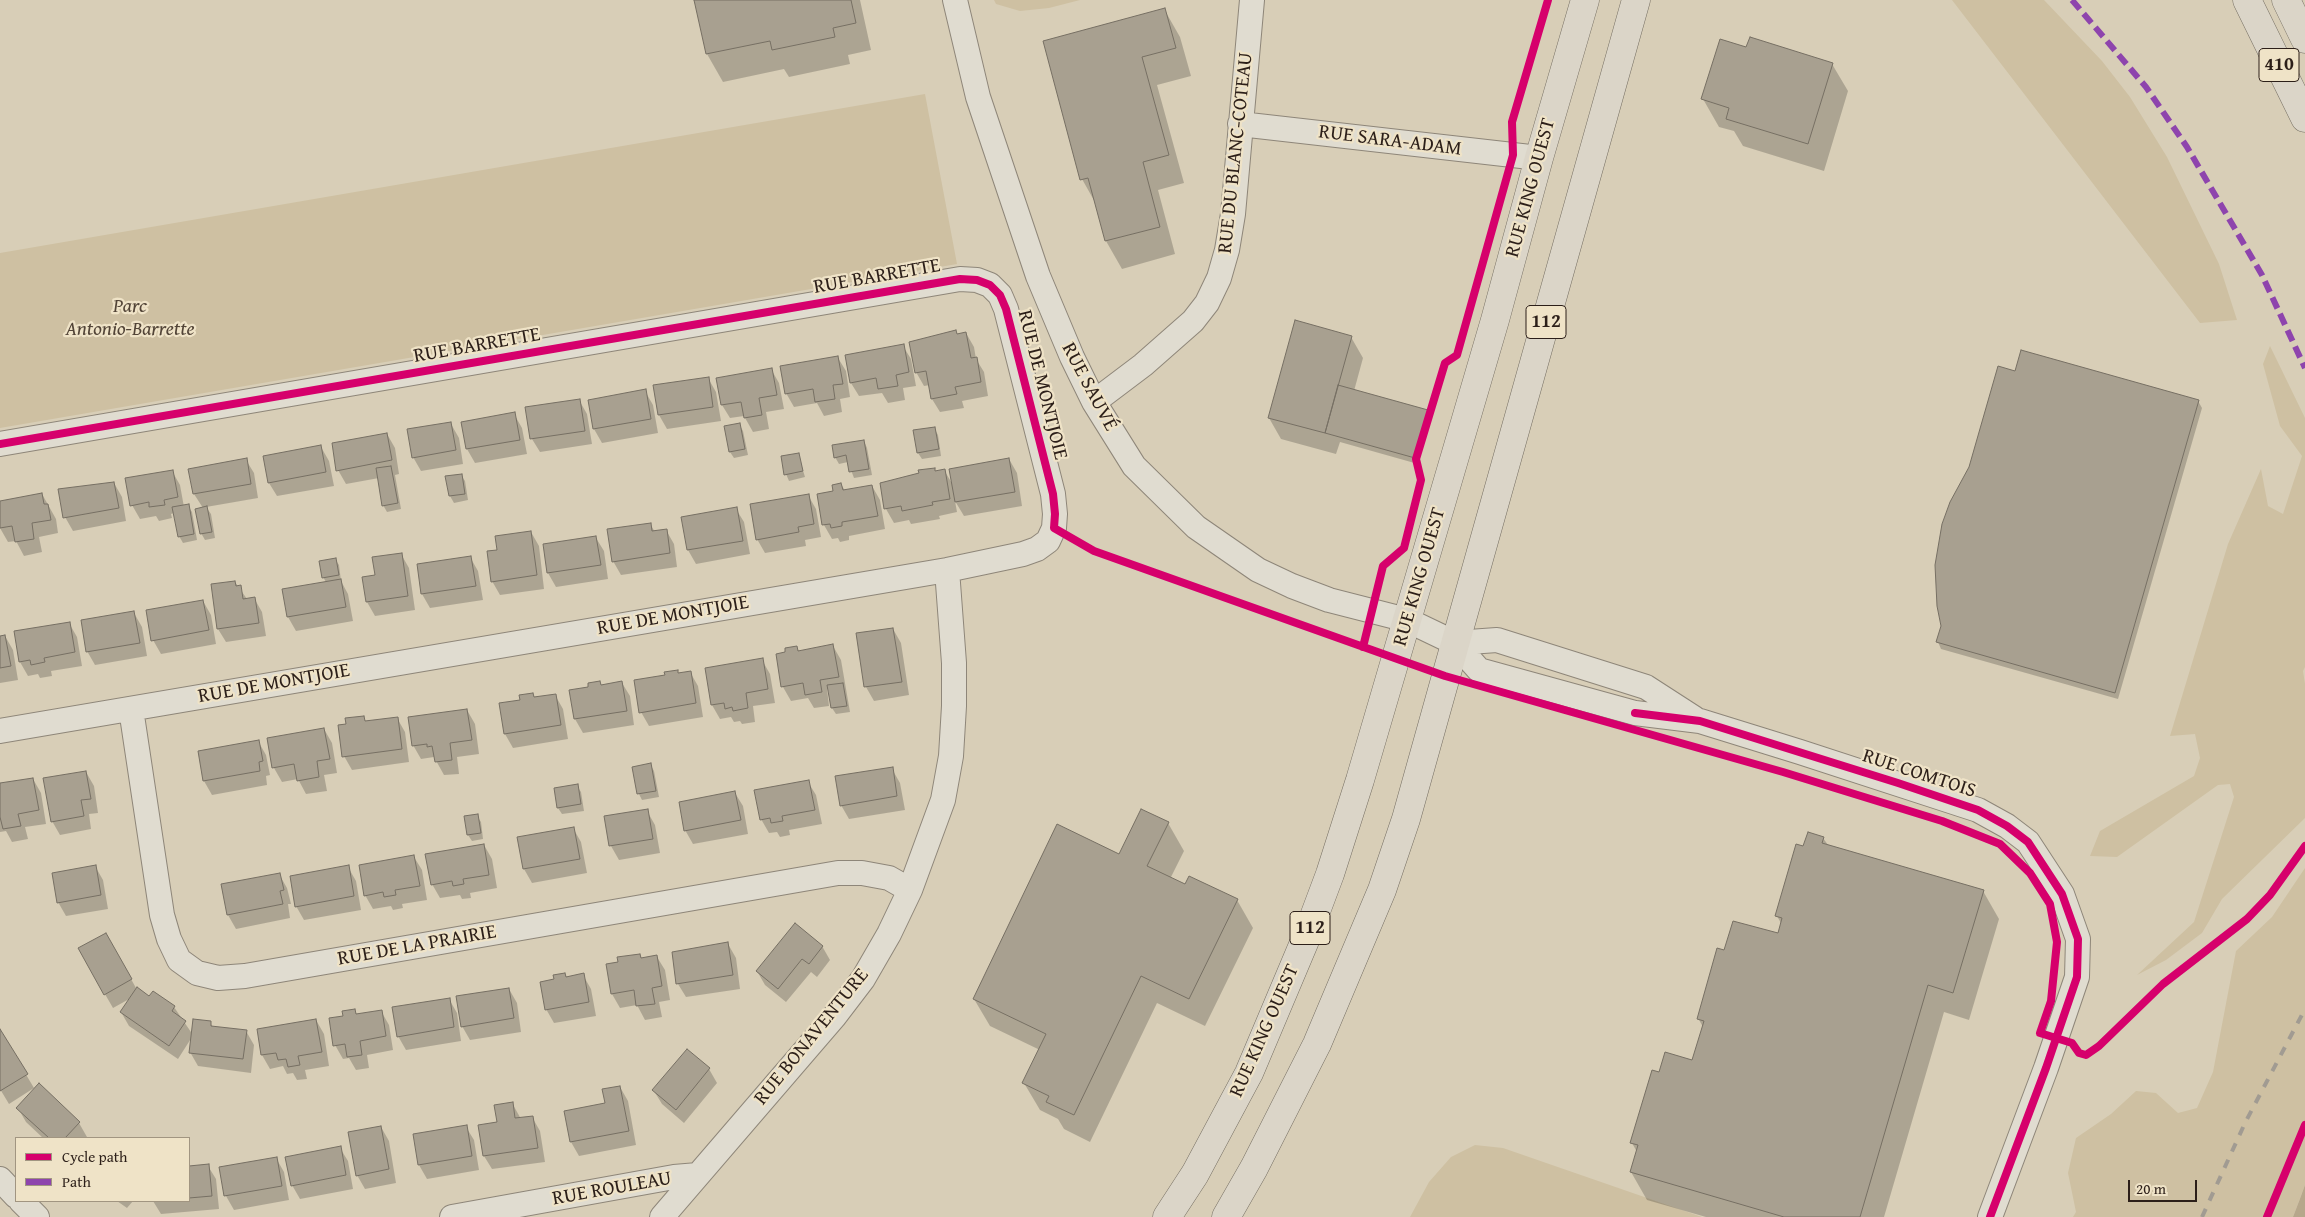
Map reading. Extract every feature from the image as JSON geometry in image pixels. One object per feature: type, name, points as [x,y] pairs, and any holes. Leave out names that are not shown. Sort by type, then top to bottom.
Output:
[{"type":"main road","name":"RUE KING OUEST","points":[[1167,1217],[1195,1174],[1249,1072],[1306,938],[1360,780],[1495,320],[1539,158],[1585,0]]},
{"type":"main road","name":"112","points":[[1226,1217],[1254,1168],[1317,1044],[1359,948],[1406,819],[1636,0]]},
{"type":"main road","name":"410","points":[[2247,0],[2305,118]]},
{"type":"main road","name":"410","points":[[2286,0],[2305,39]]},
{"type":"street","name":"RUE SAUVÉ","points":[[955,0],[972,78],[1038,276],[1059,328],[1094,402],[1134,466],[1196,527],[1225,549],[1258,570],[1292,586],[1329,600],[1407,620]]},
{"type":"street","name":"RUE DU BLANC-COTEAU","points":[[1094,402],[1175,339],[1207,303],[1219,278],[1228,250],[1234,214],[1240,124],[1252,0]]},
{"type":"street","name":"RUE SARA-ADAM","points":[[1240,124],[1539,158]]},
{"type":"street","name":"RUE BARRETTE","points":[[0,444],[960,280]]},
{"type":"street","name":"RUE DE MONTJOIE","points":[[0,731],[947,570],[1023,554],[1037,548],[1048,541],[1054,528],[1053,494],[1006,309],[1000,295],[990,285],[977,280],[960,280]]},
{"type":"street","name":"RUE BONAVENTURE","points":[[662,1217],[834,1017],[857,986],[888,934],[910,890],[942,800],[951,756],[954,671],[947,570]]},
{"type":"street","name":"RUE COMTOIS","points":[[1407,620],[1455,643],[1478,670],[1635,713],[1700,721],[1978,810],[2007,826],[2028,842],[2062,894],[2078,939],[2077,977],[2046,1068],[1990,1217]]},
{"type":"street","name":"RUE COMTOIS","points":[[1455,643],[1497,640],[1646,687],[1700,721]]},
{"type":"street","name":"RUE DE LA PRAIRIE","points":[[132,709],[162,916],[168,939],[179,960],[197,973],[218,978],[245,976],[838,872],[862,873],[890,878],[910,890]]},
{"type":"street","name":"RUE ROULEAU","points":[[452,1217],[674,1177],[698,1175]]},
{"type":"street","points":[[0,1179],[15,1195]]},
{"type":"street","points":[[22,1202],[37,1217]]},
{"type":"street","name":"RUE ROULEAU","points":[[497,1210],[534,1217]]},
{"type":"green space","points":[[994,0],[1080,0],[1049,8],[1020,11],[996,4]]},
{"type":"green space","points":[[1952,0],[2044,0],[2102,61],[2130,97],[2167,157],[2219,264],[2237,320],[2200,323]]},
{"type":"green space","name":"Parc Antonio-Barrette","points":[[925,94],[957,264],[0,428],[0,253]]},
{"type":"green space","points":[[2270,346],[2305,418],[2305,667],[2303,671],[2305,684],[2305,818],[2222,899],[2202,933],[2166,960],[2137,975],[2194,922],[2234,797],[2230,784],[2218,785],[2117,857],[2090,856],[2100,831],[2194,776],[2200,758],[2195,734],[2170,736],[2228,544],[2261,469],[2268,506],[2283,514],[2302,456],[2280,426],[2263,364]]},
{"type":"green space","points":[[2305,868],[2305,1185],[2293,1217],[2073,1217],[2076,1212],[2068,1173],[2076,1138],[2111,1114],[2136,1091],[2156,1093],[2178,1113],[2197,1108],[2213,1072],[2236,951],[2272,917]]},
{"type":"green space","points":[[1475,1145],[1503,1148],[1702,1217],[1410,1217],[1429,1182],[1451,1157]]},
{"type":"shaded area","points":[[2305,1185],[2305,1217],[2293,1217],[2301,1196]]},
{"type":"building","points":[[694,0],[851,0],[856,23],[833,28],[835,37],[772,50],[770,41],[706,54]]},
{"type":"building","points":[[1165,8],[1176,48],[1142,57],[1169,155],[1143,162],[1160,227],[1105,241],[1088,178],[1080,180],[1043,41]]},
{"type":"building","points":[[1750,37],[1833,63],[1808,144],[1726,119],[1729,108],[1701,99],[1720,39],[1746,47]]},
{"type":"building","points":[[1295,320],[1352,336],[1325,433],[1268,418]]},
{"type":"building","points":[[956,330],[957,334],[966,332],[971,358],[977,357],[981,382],[955,387],[957,394],[931,399],[926,371],[915,373],[909,342]]},
{"type":"building","points":[[904,344],[909,372],[896,375],[898,386],[878,389],[876,378],[850,383],[845,355]]},
{"type":"building","points":[[2021,350],[2199,400],[2115,693],[1936,642],[1941,626],[1937,606],[1935,565],[1942,524],[1950,502],[1969,467],[1998,366],[2015,371]]},
{"type":"building","points":[[838,356],[843,384],[833,385],[835,399],[815,402],[813,389],[785,394],[780,366]]},
{"type":"building","points":[[772,368],[777,395],[759,398],[762,415],[744,418],[741,402],[721,405],[716,378]]},
{"type":"building","points":[[709,377],[713,407],[658,415],[653,385]]},
{"type":"building","points":[[1338,385],[1428,410],[1415,458],[1325,433]]},
{"type":"building","points":[[646,389],[651,419],[593,429],[588,400]]},
{"type":"building","points":[[580,399],[585,431],[530,439],[525,407]]},
{"type":"building","points":[[515,412],[520,440],[466,449],[461,422]]},
{"type":"building","points":[[451,422],[456,450],[412,458],[407,429]]},
{"type":"building","points":[[740,423],[745,449],[729,452],[724,426]]},
{"type":"building","points":[[935,427],[939,449],[917,453],[913,430]]},
{"type":"building","points":[[387,433],[392,460],[336,471],[332,443]]},
{"type":"building","points":[[864,440],[869,469],[849,472],[846,455],[834,458],[832,445]]},
{"type":"building","points":[[321,445],[326,472],[268,483],[263,456]]},
{"type":"building","points":[[799,453],[803,471],[784,475],[781,456]]},
{"type":"building","points":[[247,458],[251,484],[193,494],[188,469]]},
{"type":"building","points":[[1009,458],[1015,492],[955,502],[949,469]]},
{"type":"building","points":[[391,466],[398,503],[382,506],[376,468]]},
{"type":"building","points":[[935,468],[935,471],[945,469],[950,499],[932,502],[933,505],[902,511],[901,506],[884,509],[880,483],[919,473],[918,470]]},
{"type":"building","points":[[173,470],[178,497],[164,500],[165,505],[149,507],[149,502],[130,506],[125,478]]},
{"type":"building","points":[[462,474],[465,494],[449,496],[445,476]]},
{"type":"building","points":[[114,482],[119,508],[63,518],[58,489]]},
{"type":"building","points":[[841,483],[843,490],[872,485],[878,516],[842,522],[842,526],[831,528],[830,524],[822,525],[817,494],[833,491],[832,485]]},
{"type":"building","points":[[42,493],[44,504],[48,504],[51,520],[32,523],[34,539],[15,542],[12,526],[0,528],[0,501]]},
{"type":"building","points":[[809,494],[814,524],[798,527],[799,532],[756,540],[750,504]]},
{"type":"building","points":[[189,504],[194,534],[178,537],[172,507]]},
{"type":"building","points":[[207,506],[212,532],[200,534],[195,509]]},
{"type":"building","points":[[737,507],[743,541],[687,550],[681,517]]},
{"type":"building","points":[[651,523],[652,531],[667,529],[670,553],[612,562],[607,529]]},
{"type":"building","points":[[531,531],[537,575],[491,582],[487,551],[497,550],[495,536]]},
{"type":"building","points":[[596,536],[601,565],[547,573],[543,544]]},
{"type":"building","points":[[402,553],[408,596],[366,602],[362,577],[375,575],[372,557]]},
{"type":"building","points":[[471,556],[476,586],[421,594],[417,564]]},
{"type":"building","points":[[336,558],[339,575],[322,578],[319,561]]},
{"type":"building","points":[[341,579],[346,607],[287,617],[282,589]]},
{"type":"building","points":[[235,581],[236,586],[241,585],[243,599],[255,597],[259,623],[217,629],[211,584]]},
{"type":"building","points":[[203,600],[209,630],[151,641],[146,610]]},
{"type":"building","points":[[134,611],[140,643],[86,652],[81,620]]},
{"type":"building","points":[[70,622],[75,652],[44,658],[45,662],[31,665],[30,660],[19,662],[14,631]]},
{"type":"building","points":[[893,628],[902,682],[864,687],[856,633]]},
{"type":"building","points":[[5,635],[11,666],[0,668],[0,636]]},
{"type":"building","points":[[833,644],[839,677],[820,680],[822,692],[805,695],[803,683],[781,687],[776,654],[785,652],[785,648],[797,646],[798,651]]},
{"type":"building","points":[[763,658],[768,689],[746,693],[748,708],[733,711],[732,707],[725,709],[724,703],[711,705],[705,668]]},
{"type":"building","points":[[678,670],[678,673],[691,671],[696,703],[639,713],[634,680],[665,675],[664,672]]},
{"type":"building","points":[[600,681],[601,685],[622,681],[627,711],[574,719],[569,690],[588,687],[588,683]]},
{"type":"building","points":[[843,683],[847,706],[831,708],[827,685]]},
{"type":"building","points":[[533,693],[534,697],[556,694],[561,725],[504,734],[499,703],[520,700],[519,695]]},
{"type":"building","points":[[467,709],[472,740],[450,743],[452,760],[435,762],[432,746],[427,747],[427,744],[412,746],[408,717]]},
{"type":"building","points":[[364,716],[365,721],[398,717],[402,749],[342,757],[338,725],[346,724],[345,718]]},
{"type":"building","points":[[324,728],[330,759],[317,761],[319,777],[297,781],[294,764],[272,768],[267,738]]},
{"type":"building","points":[[259,740],[263,761],[259,762],[260,771],[203,781],[198,751]]},
{"type":"building","points":[[651,763],[656,791],[637,794],[632,767]]},
{"type":"building","points":[[893,767],[897,796],[840,806],[835,776]]},
{"type":"building","points":[[86,771],[91,799],[81,800],[84,816],[51,822],[43,778]]},
{"type":"building","points":[[33,778],[39,810],[18,814],[21,826],[3,829],[0,817],[0,783]]},
{"type":"building","points":[[809,780],[815,810],[782,816],[783,821],[771,823],[770,818],[760,820],[754,790]]},
{"type":"building","points":[[578,784],[581,804],[557,808],[554,788]]},
{"type":"building","points":[[735,791],[741,820],[684,831],[679,802]]},
{"type":"building","points":[[648,809],[653,839],[609,846],[604,816]]},
{"type":"building","points":[[1141,809],[1169,822],[1147,866],[1185,884],[1189,876],[1238,899],[1189,999],[1141,976],[1074,1115],[1046,1102],[1049,1096],[1022,1083],[1046,1034],[973,999],[1057,824],[1119,854]]},
{"type":"building","points":[[478,814],[481,833],[467,835],[464,816]]},
{"type":"building","points":[[574,827],[580,859],[523,869],[517,837]]},
{"type":"building","points":[[1808,832],[1824,837],[1822,843],[1984,890],[1953,993],[1928,985],[1860,1217],[1784,1217],[1630,1172],[1638,1145],[1630,1143],[1652,1070],[1659,1072],[1665,1052],[1692,1060],[1704,1021],[1697,1019],[1717,948],[1724,950],[1733,921],[1778,933],[1782,918],[1775,916],[1796,844],[1803,846]]},
{"type":"building","points":[[484,844],[489,875],[463,879],[464,884],[453,886],[452,881],[431,885],[425,854]]},
{"type":"building","points":[[414,855],[420,886],[395,890],[396,895],[384,897],[383,892],[364,896],[359,865]]},
{"type":"building","points":[[96,865],[101,895],[57,903],[52,873]]},
{"type":"building","points":[[349,865],[354,896],[295,907],[290,876]]},
{"type":"building","points":[[280,873],[284,890],[280,891],[283,904],[227,915],[221,884]]},
{"type":"building","points":[[795,923],[823,946],[809,964],[802,959],[778,989],[756,971]]},
{"type":"building","points":[[106,933],[132,979],[104,995],[78,948]]},
{"type":"building","points":[[728,942],[733,975],[676,984],[672,952]]},
{"type":"building","points":[[640,954],[641,958],[657,955],[662,986],[652,988],[655,1004],[636,1006],[634,990],[611,994],[606,964],[618,962],[617,957]]},
{"type":"building","points":[[565,973],[566,977],[584,973],[589,1002],[545,1010],[540,982],[554,979],[553,975]]},
{"type":"building","points":[[137,987],[149,996],[153,991],[175,1006],[172,1011],[186,1021],[169,1046],[120,1012]]},
{"type":"building","points":[[509,988],[514,1018],[461,1027],[456,996]]},
{"type":"building","points":[[450,998],[454,1027],[397,1037],[392,1007]]},
{"type":"building","points":[[355,1009],[356,1014],[382,1010],[386,1036],[360,1041],[362,1055],[347,1057],[345,1044],[333,1046],[329,1018],[343,1016],[342,1011]]},
{"type":"building","points":[[193,1019],[211,1021],[211,1026],[247,1030],[243,1059],[189,1053]]},
{"type":"building","points":[[316,1019],[322,1052],[298,1056],[300,1065],[288,1067],[286,1059],[278,1060],[276,1053],[261,1055],[257,1029]]},
{"type":"building","points":[[0,1029],[28,1074],[0,1091]]},
{"type":"building","points":[[687,1049],[710,1068],[676,1110],[652,1090]]},
{"type":"building","points":[[39,1083],[80,1122],[66,1137],[48,1137],[16,1108]]},
{"type":"building","points":[[620,1086],[629,1131],[570,1142],[564,1111],[605,1103],[602,1089]]},
{"type":"building","points":[[513,1102],[515,1118],[533,1116],[538,1148],[483,1156],[478,1125],[497,1122],[494,1105]]},
{"type":"building","points":[[467,1125],[472,1156],[418,1165],[413,1134]]},
{"type":"building","points":[[381,1126],[389,1169],[356,1176],[348,1132]]},
{"type":"building","points":[[341,1146],[346,1175],[291,1186],[285,1157]]},
{"type":"building","points":[[277,1157],[282,1186],[224,1196],[219,1167]]},
{"type":"building","points":[[209,1164],[212,1196],[190,1198],[190,1166]]},
{"type":"railway","points":[[2202,1217],[2245,1123],[2305,1009]]},
{"type":"marked path","points":[[2072,0],[2146,87],[2187,147],[2262,275],[2305,368]]},
{"type":"cycle path","points":[[1363,647],[1383,566],[1404,548],[1421,480],[1416,459],[1445,363],[1457,355],[1513,155],[1512,122],[1548,0]]},
{"type":"cycle path","points":[[0,444],[960,279],[977,280],[990,285],[1000,295],[1006,309],[1053,494],[1054,528],[1094,551],[1445,676],[1783,772],[1942,821],[2000,844],[2030,873],[2050,904],[2057,942],[2051,1001],[2040,1033],[2072,1043],[2079,1053],[2086,1055],[2099,1046],[2163,984],[2247,919],[2270,895],[2305,846]]},
{"type":"cycle path","points":[[1635,713],[1700,721],[1898,783],[1978,810],[2007,826],[2028,842],[2062,894],[2078,939],[2077,977],[2046,1068],[1990,1217]]},
{"type":"cycle path","points":[[2267,1217],[2305,1125]]}]
